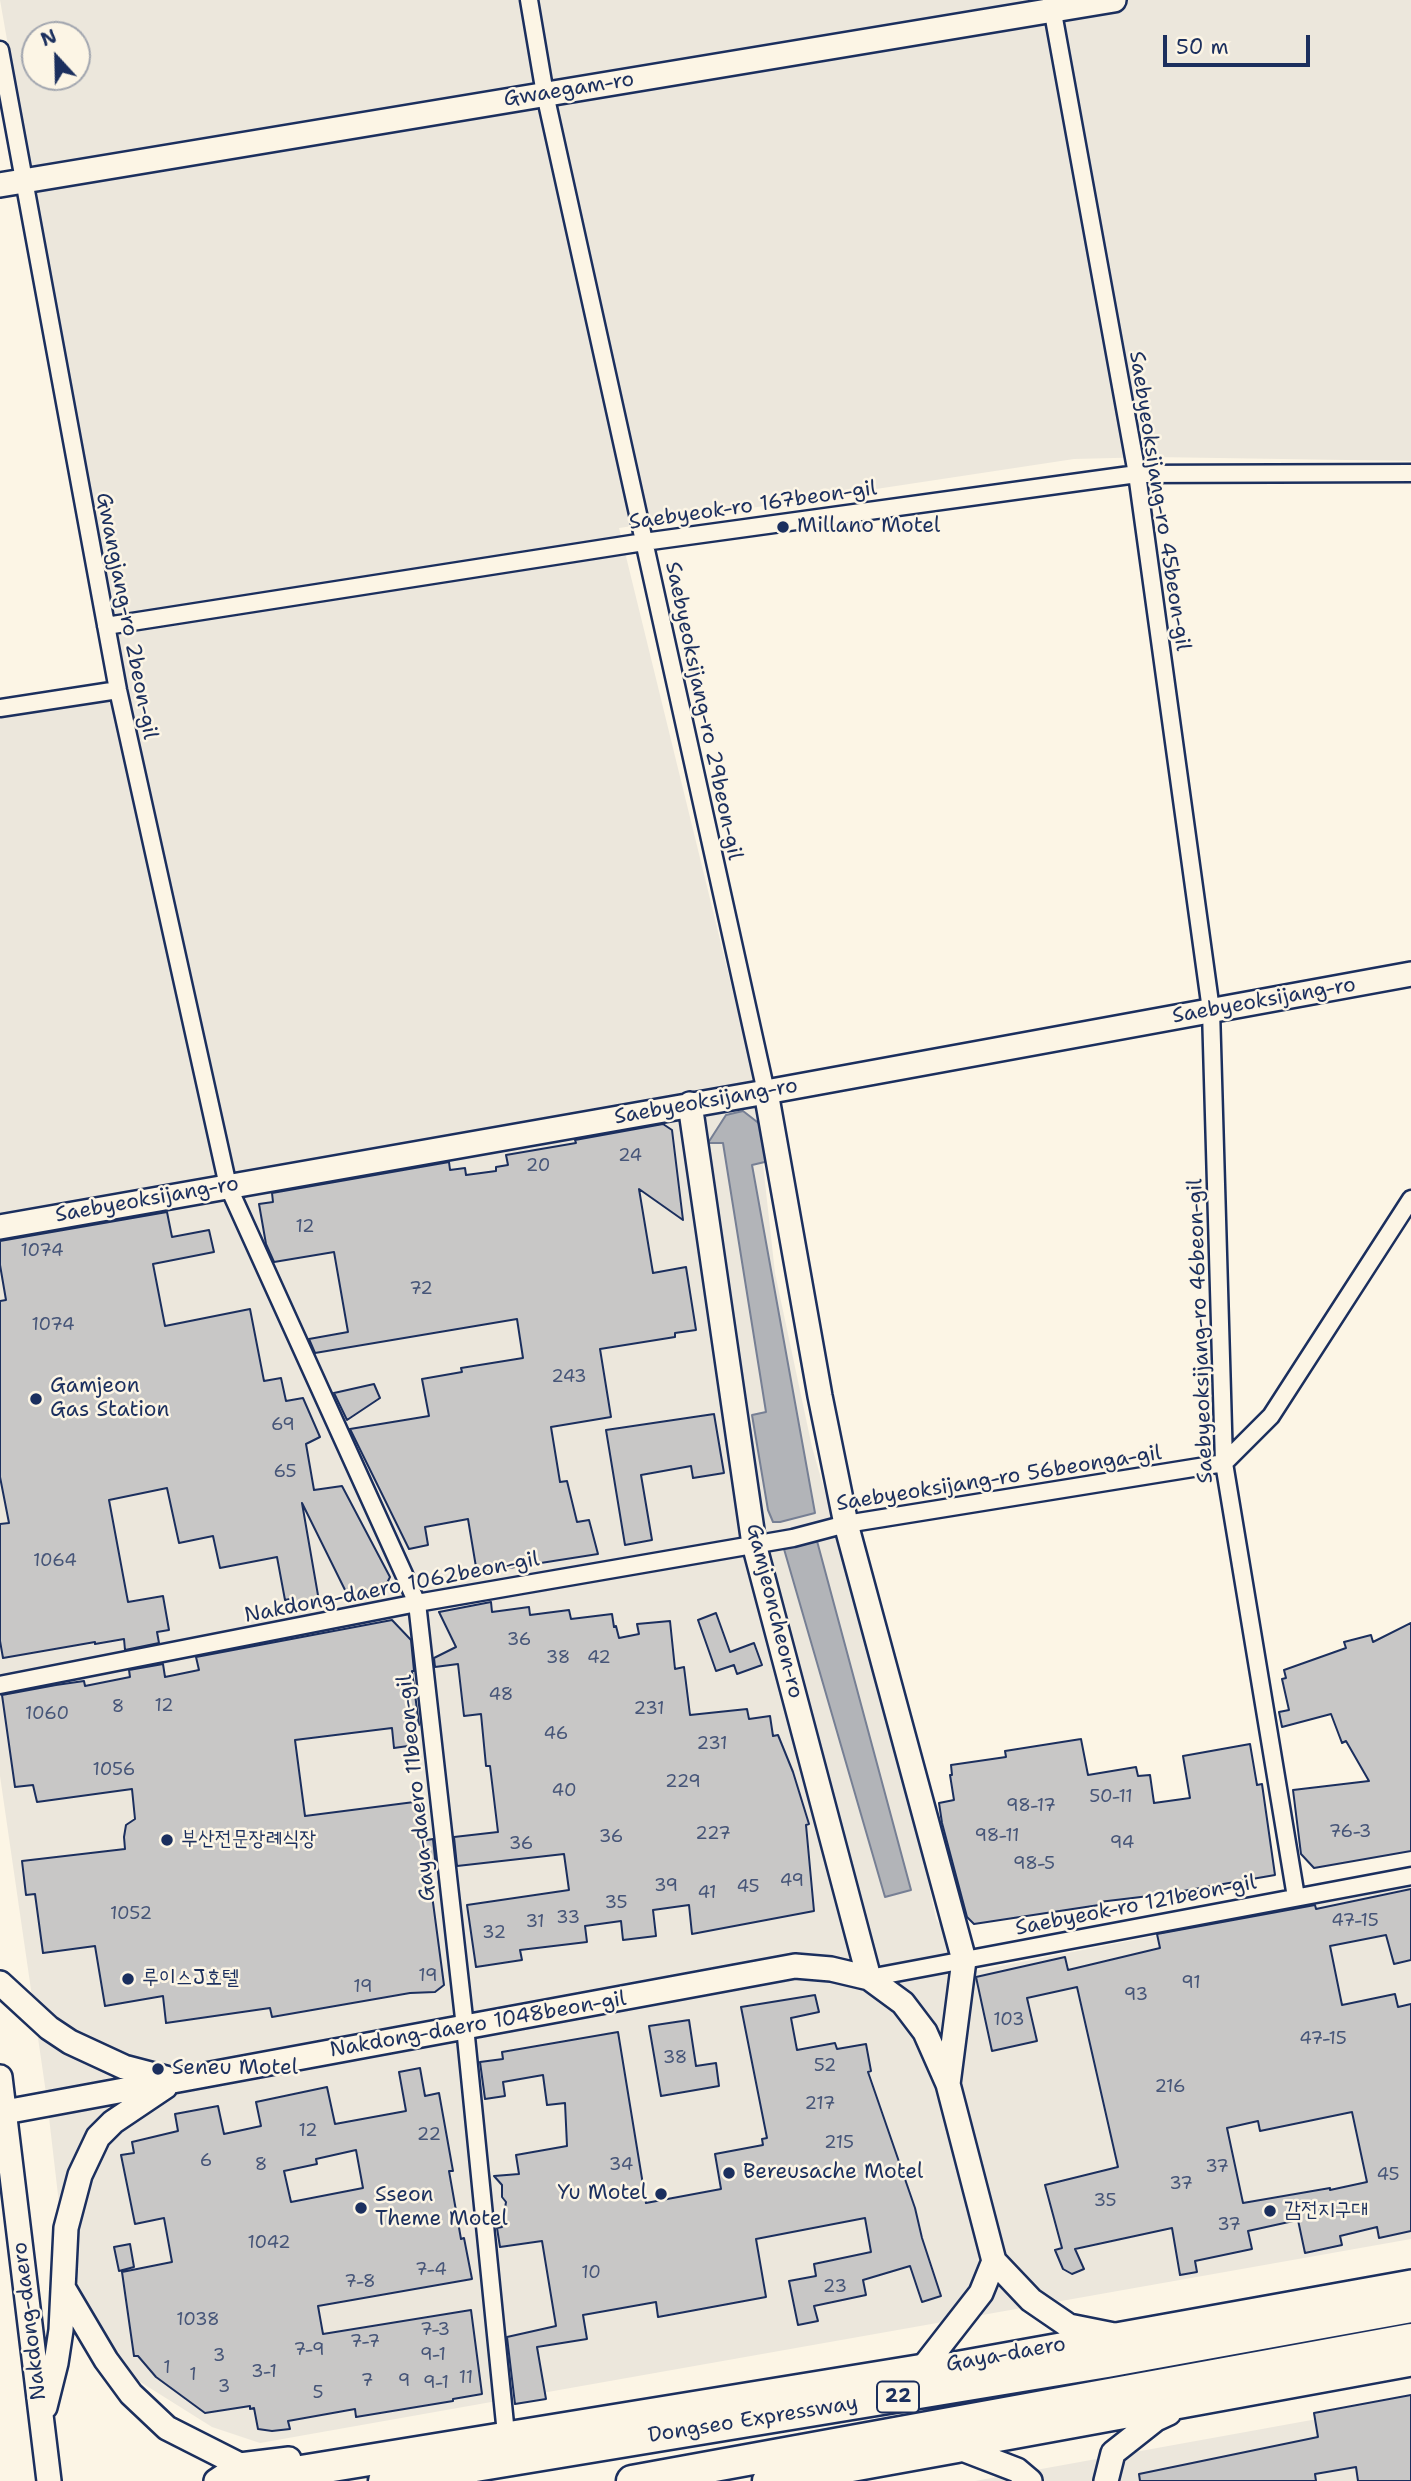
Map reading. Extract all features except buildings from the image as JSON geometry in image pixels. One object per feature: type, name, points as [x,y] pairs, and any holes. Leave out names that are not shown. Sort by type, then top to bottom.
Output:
[{"type":"highway","name":"Dongseo Expressway","points":[[384,2481],[1107,2362],[1411,2308]]},
{"type":"highway","name":"Dongseo Expressway","points":[[632,2481],[1411,2339]]},
{"type":"highway","points":[[240,2473],[475,2443],[921,2370]]},
{"type":"highway","points":[[768,2481],[957,2447]]},
{"type":"main road","name":"Gwaegam-ro","points":[[0,185],[545,94],[1051,5],[1114,0]]},
{"type":"main road","name":"Saebyeoksijang-ro","points":[[0,1227],[1411,974]]},
{"type":"main road","points":[[766,1091],[820,1396],[846,1524],[964,1960],[948,2084]]},
{"type":"main road","name":"Gamjeoncheon-ro","points":[[690,1104],[754,1544],[869,1978]]},
{"type":"main road","name":"Nakdong-daero 1048beon-gil","points":[[5,2112],[795,1966],[831,1969],[869,1978]]},
{"type":"main road","points":[[869,1978],[903,2003],[925,2032],[948,2084],[994,2262],[1031,2300],[1069,2326],[1114,2335]]},
{"type":"main road","points":[[0,1983],[49,2028],[70,2042],[124,2067],[176,2080]]},
{"type":"main road","name":"Nakdong-daero","points":[[0,2077],[48,2481]]},
{"type":"main road","points":[[42,2421],[56,2363],[64,2289],[66,2228],[72,2199],[88,2156],[98,2137],[113,2122],[176,2080]]},
{"type":"main road","points":[[216,2481],[240,2473],[505,2424],[871,2365],[921,2370],[981,2293],[994,2262]]},
{"type":"main road","name":"Gaya-daero","points":[[313,2481],[876,2390],[921,2370],[1411,2283]]},
{"type":"main road","points":[[64,2289],[106,2360],[131,2395],[167,2428],[240,2473]]},
{"type":"main road","points":[[704,2481],[883,2449],[957,2447],[1411,2364]]},
{"type":"main road","points":[[1106,2481],[1113,2453],[1156,2419],[1185,2405]]},
{"type":"main road","points":[[852,2481],[890,2474],[957,2447],[1017,2470],[1030,2481]]},
{"type":"street","name":"Saebyeoksijang-ro 29beon-gil","points":[[529,0],[545,94],[766,1091]]},
{"type":"street","name":"Saebyeoksijang-ro 45beon-gil","points":[[1051,5],[1137,474],[1211,1010]]},
{"type":"street","name":"Gwangjang-ro 2beon-gil","points":[[0,50],[118,690],[228,1186]]},
{"type":"street","name":"Saebyeok-ro 167beon-gil","points":[[106,626],[644,542],[1137,474],[1411,473]]},
{"type":"street","points":[[0,708],[118,690]]},
{"type":"street","name":"Saebyeoksijang-ro 46beon-gil","points":[[1211,1010],[1224,1463],[1296,1897]]},
{"type":"street","name":"Gaya-daero 11beon-gil","points":[[228,1186],[417,1602],[465,2027],[505,2424]]},
{"type":"street","points":[[1224,1463],[1271,1416],[1411,1199]]},
{"type":"street","name":"Saebyeoksijang-ro 56beonga-gil","points":[[793,1538],[846,1524],[1224,1463]]},
{"type":"street","name":"Nakdong-daero 1062beon-gil","points":[[0,1685],[417,1602],[793,1538]]},
{"type":"street","name":"Saebyeok-ro 121beon-gil","points":[[869,1978],[1411,1875]]},
{"type":"shaded area","points":[[0,0],[1411,0],[1411,461],[1154,457],[1074,459],[619,528],[753,1074],[775,1273],[812,1447],[917,1828],[936,1919],[975,1971],[1411,1886],[1411,2239],[260,2443],[212,2427],[134,2378],[70,2299],[47,2100],[0,1776],[0,717],[129,694],[97,551]]},
{"type":"shaded area","points":[[743,1111],[765,1128],[769,1161],[752,1165],[815,1513],[780,1522],[773,1522],[768,1510],[752,1415],[766,1412],[723,1143],[708,1143],[726,1115]]},
{"type":"shaded area","points":[[817,1541],[911,1890],[885,1897],[784,1549]]},
{"type":"shaded area","points":[[1411,2402],[1411,2481],[975,2481]]},
{"type":"place","name":"Millano Motel","points":[[783,527]]},
{"type":"place","name":"Gamjeon Gas Station","points":[[36,1399]]},
{"type":"place","name":"부산전문장례식장","points":[[167,1840]]},
{"type":"place","name":"루이스J호텔","points":[[128,1979]]},
{"type":"place","name":"Seneu Motel","points":[[158,2069]]},
{"type":"place","name":"Bereusache Motel","points":[[729,2173]]},
{"type":"place","name":"Yu Motel","points":[[661,2194]]},
{"type":"place","name":"Sseon Theme Motel","points":[[361,2208]]},
{"type":"place","name":"감전지구대","points":[[1270,2211]]}]
